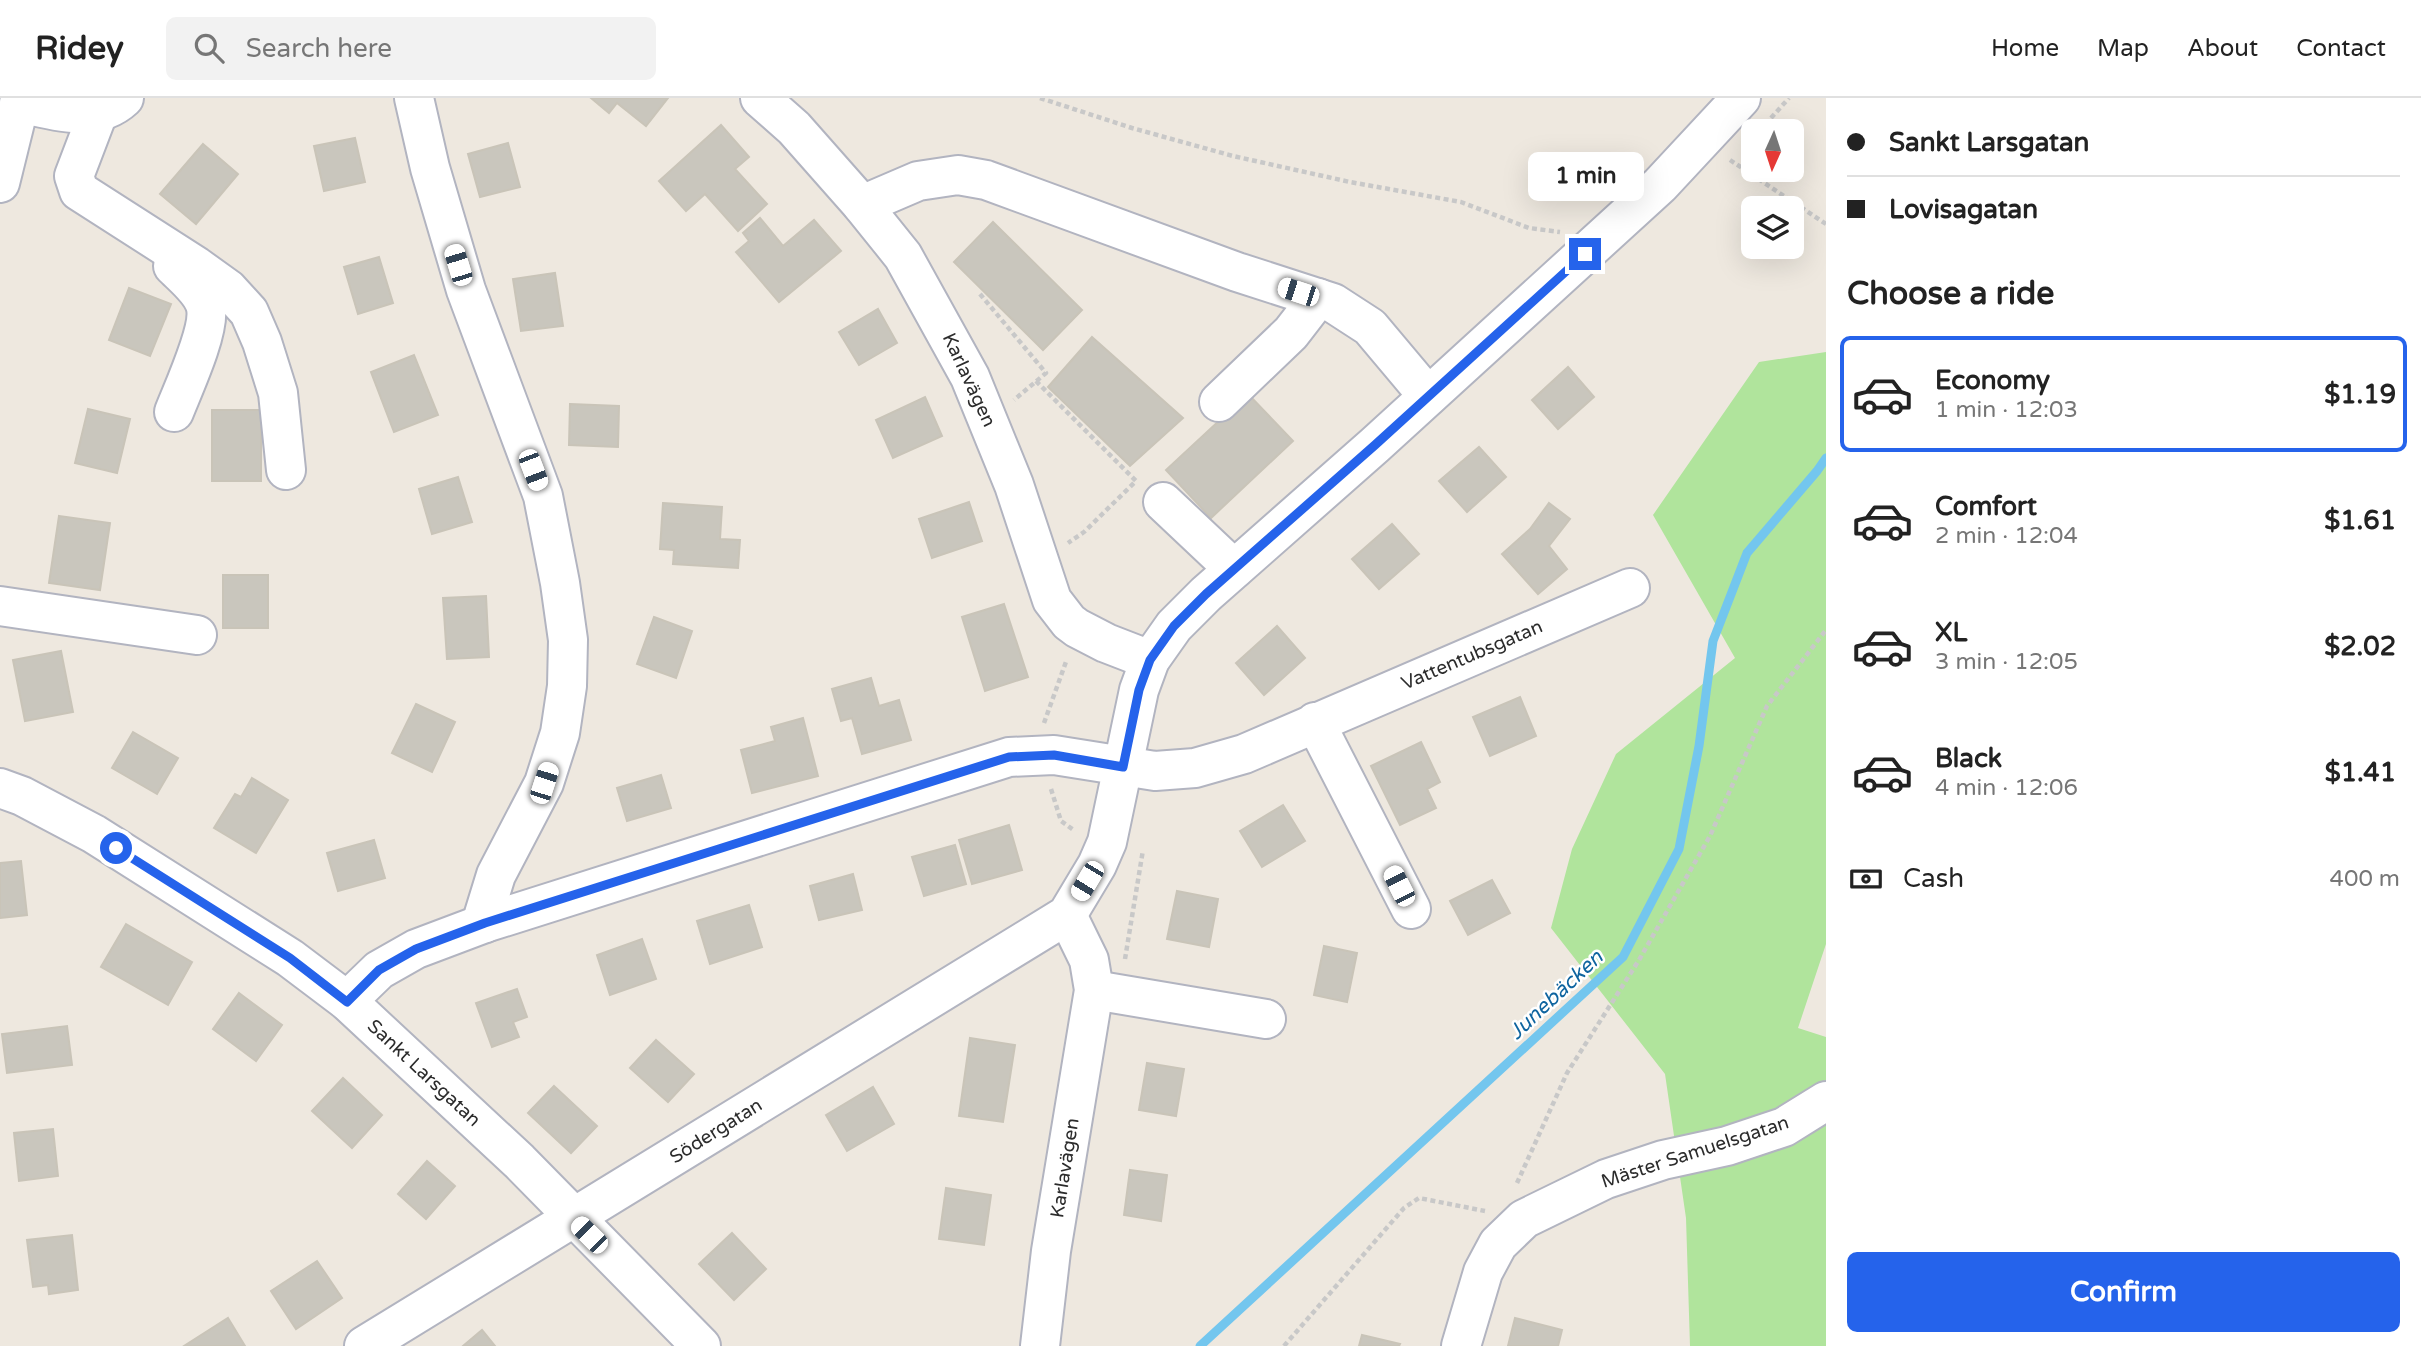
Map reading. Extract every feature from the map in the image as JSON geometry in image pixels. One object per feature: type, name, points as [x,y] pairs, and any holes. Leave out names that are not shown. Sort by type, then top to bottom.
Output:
[{"type":"street","points":[[414,98],[430,168],[466,290],[543,496],[568,639],[567,686],[560,733],[544,783],[496,875],[484,914],[485,923]]},
{"type":"street","name":"Karlavägen","points":[[760,98],[794,128],[903,256],[970,377],[1014,485],[1052,600],[1069,622],[1089,636],[1150,660]]},
{"type":"street","points":[[1067,915],[1097,865],[1107,842],[1139,690],[1150,660],[1174,626],[1234,569],[1605,237],[1660,185],[1741,98]]},
{"type":"street","points":[[0,183],[20,101],[78,114],[111,105]]},
{"type":"street","points":[[111,105],[74,176],[79,191],[196,266],[228,289],[249,312],[262,342],[278,393],[286,470]]},
{"type":"street","points":[[862,205],[918,181],[958,175],[986,180],[1237,272],[1333,303],[1370,327],[1400,359],[1428,396]]},
{"type":"street","points":[[137,230],[195,288],[206,307],[204,331],[174,412]]},
{"type":"street","points":[[1219,402],[1291,333],[1318,298]]},
{"type":"street","points":[[1163,502],[1234,569]]},
{"type":"street","name":"Vattentubsgatan","points":[[347,1002],[379,970],[416,949],[485,923],[1009,757],[1054,755],[1155,772],[1195,768],[1244,754],[1630,589]]},
{"type":"street","points":[[0,606],[197,635]]},
{"type":"street","points":[[1315,722],[1411,909]]},
{"type":"street","name":"Sankt Larsgatan","points":[[0,788],[23,796],[94,834],[290,958],[347,1002],[519,1161],[698,1345]]},
{"type":"street","name":"Karlavägen","points":[[1040,1346],[1051,1251],[1094,990],[1089,960],[1067,915]]},
{"type":"street","name":"Södergatan","points":[[364,1346],[1067,915]]},
{"type":"street","points":[[1094,990],[1266,1019]]},
{"type":"street","name":"Mäster Samuelsgatan","points":[[1461,1346],[1483,1272],[1498,1244],[1509,1207],[1663,1160],[1727,1146],[1784,1127],[1826,1101]]},
{"type":"path","points":[[1040,98],[1132,128],[1233,156],[1350,182],[1461,202],[1529,228],[1605,237]]},
{"type":"path","points":[[1730,160],[1826,224]]},
{"type":"path","points":[[980,294],[1046,373],[989,421]]},
{"type":"path","points":[[1036,381],[1136,481],[1084,532],[1039,562]]},
{"type":"path","points":[[1284,1346],[1404,1208],[1419,1198],[1509,1207],[1567,1073],[1639,960],[1710,836],[1767,706],[1826,630]]},
{"type":"green space","points":[[1826,352],[1826,944],[1798,1028],[1826,1037],[1826,1346],[1690,1346],[1686,1218],[1665,1074],[1551,928],[1572,849],[1616,754],[1735,658],[1653,515],[1759,362]]},
{"type":"building","points":[[591,98],[668,98],[646,126],[617,103],[609,113]]},
{"type":"building","points":[[721,125],[749,157],[735,169],[767,204],[738,231],[705,194],[686,211],[659,181]]},
{"type":"building","points":[[355,138],[365,182],[324,191],[314,146]]},
{"type":"building","points":[[508,143],[520,187],[480,197],[468,154]]},
{"type":"building","points":[[203,144],[238,174],[196,224],[160,194]]},
{"type":"building","points":[[760,218],[783,246],[814,220],[841,251],[779,302],[736,252],[749,241],[743,233]]},
{"type":"building","points":[[993,222],[1082,310],[1043,350],[954,262]]},
{"type":"building","points":[[379,257],[393,303],[358,314],[344,267]]},
{"type":"building","points":[[555,273],[563,326],[521,331],[513,279]]},
{"type":"building","points":[[129,288],[171,304],[150,356],[109,340]]},
{"type":"building","points":[[878,309],[897,343],[859,365],[839,332]]},
{"type":"building","points":[[1092,337],[1183,418],[1130,466],[1048,387]]},
{"type":"building","points":[[414,355],[438,415],[394,432],[371,372]]},
{"type":"building","points":[[1568,367],[1594,397],[1558,429],[1532,400]]},
{"type":"building","points":[[1248,394],[1293,441],[1211,518],[1166,470]]},
{"type":"building","points":[[925,397],[942,436],[893,458],[876,420]]},
{"type":"building","points":[[570,404],[619,406],[618,447],[569,445]]},
{"type":"building","points":[[88,409],[130,419],[117,473],[75,463]]},
{"type":"building","points":[[212,410],[261,410],[261,481],[212,481]]},
{"type":"building","points":[[1479,447],[1506,477],[1467,512],[1439,481]]},
{"type":"building","points":[[458,477],[472,522],[432,534],[419,489]]},
{"type":"building","points":[[969,502],[982,541],[932,558],[919,519]]},
{"type":"building","points":[[663,503],[722,507],[720,539],[740,540],[738,568],[673,564],[674,550],[660,549]]},
{"type":"building","points":[[1549,503],[1570,519],[1549,546],[1567,569],[1538,594],[1502,554],[1530,529]]},
{"type":"building","points":[[59,516],[110,523],[100,590],[49,583]]},
{"type":"building","points":[[1392,524],[1419,554],[1379,589],[1352,559]]},
{"type":"building","points":[[223,575],[268,575],[268,628],[223,628]]},
{"type":"building","points":[[486,596],[489,657],[447,659],[443,598]]},
{"type":"building","points":[[1004,604],[1028,677],[985,691],[962,617]]},
{"type":"building","points":[[654,617],[692,631],[676,678],[637,664]]},
{"type":"building","points":[[1277,626],[1305,658],[1264,695],[1236,663]]},
{"type":"building","points":[[61,651],[73,712],[25,721],[13,660]]},
{"type":"building","points":[[871,678],[879,706],[899,700],[911,740],[862,754],[852,718],[841,721],[832,689]]},
{"type":"building","points":[[1520,697],[1536,736],[1490,756],[1473,717]]},
{"type":"building","points":[[416,704],[455,722],[432,772],[392,753]]},
{"type":"building","points":[[803,718],[818,776],[752,793],[741,750],[775,741],[771,727]]},
{"type":"building","points":[[133,732],[178,758],[157,794],[112,768]]},
{"type":"building","points":[[1421,742],[1440,782],[1427,789],[1436,808],[1400,825],[1371,766]]},
{"type":"building","points":[[661,775],[671,808],[627,821],[617,788]]},
{"type":"building","points":[[252,778],[288,800],[256,853],[214,828],[235,794],[241,797]]},
{"type":"building","points":[[1283,805],[1305,841],[1262,867],[1240,831]]},
{"type":"building","points":[[1009,825],[1022,870],[972,884],[959,840]]},
{"type":"building","points":[[374,840],[385,878],[338,891],[327,853]]},
{"type":"building","points":[[955,845],[966,884],[924,896],[912,857]]},
{"type":"building","points":[[21,861],[27,915],[0,918],[0,863]]},
{"type":"building","points":[[853,874],[862,910],[819,920],[810,886]]},
{"type":"building","points":[[1492,880],[1510,913],[1468,935],[1450,901]]},
{"type":"building","points":[[1177,891],[1218,899],[1209,947],[1167,939]]},
{"type":"building","points":[[749,905],[762,947],[710,964],[697,921]]},
{"type":"building","points":[[126,924],[192,962],[168,1005],[101,967]]},
{"type":"building","points":[[642,939],[656,979],[610,995],[597,955]]},
{"type":"building","points":[[1324,946],[1357,953],[1347,1002],[1314,995]]},
{"type":"building","points":[[517,989],[527,1017],[513,1022],[519,1037],[492,1047],[476,1003]]},
{"type":"building","points":[[239,993],[282,1025],[256,1061],[213,1029]]},
{"type":"building","points":[[67,1026],[72,1065],[7,1073],[2,1034]]},
{"type":"building","points":[[970,1038],[1015,1045],[1003,1122],[959,1116]]},
{"type":"building","points":[[656,1040],[694,1074],[668,1102],[630,1068]]},
{"type":"building","points":[[1147,1063],[1184,1069],[1176,1116],[1139,1110]]},
{"type":"building","points":[[343,1078],[382,1115],[352,1148],[312,1111]]},
{"type":"building","points":[[554,1086],[597,1126],[571,1153],[528,1113]]},
{"type":"building","points":[[873,1087],[894,1124],[847,1151],[826,1115]]},
{"type":"building","points":[[53,1129],[58,1176],[19,1181],[14,1133]]},
{"type":"building","points":[[427,1161],[455,1186],[426,1219],[398,1194]]},
{"type":"building","points":[[1130,1170],[1167,1175],[1161,1221],[1124,1215]]},
{"type":"building","points":[[946,1188],[991,1195],[984,1245],[939,1239]]},
{"type":"building","points":[[732,1233],[766,1269],[734,1300],[699,1264]]},
{"type":"building","points":[[72,1235],[78,1290],[49,1294],[48,1285],[33,1287],[27,1240]]},
{"type":"building","points":[[317,1261],[342,1298],[296,1329],[271,1291]]},
{"type":"building","points":[[228,1318],[245,1346],[184,1346]]},
{"type":"building","points":[[1515,1318],[1562,1330],[1558,1346],[1508,1346]]},
{"type":"building","points":[[482,1330],[495,1346],[463,1346]]},
{"type":"building","points":[[1362,1335],[1400,1344],[1359,1346]]},
{"type":"waterway","name":"Junebäcken","points":[[1200,1346],[1623,957],[1679,849],[1699,746],[1713,641],[1747,553],[1826,458]]},
{"type":"route","points":[[116,848],[290,958],[347,1002],[379,970],[416,949],[485,923],[1009,757],[1054,755],[1123,767],[1139,690],[1150,660],[1174,626],[1206,594],[1585,254]]}]
